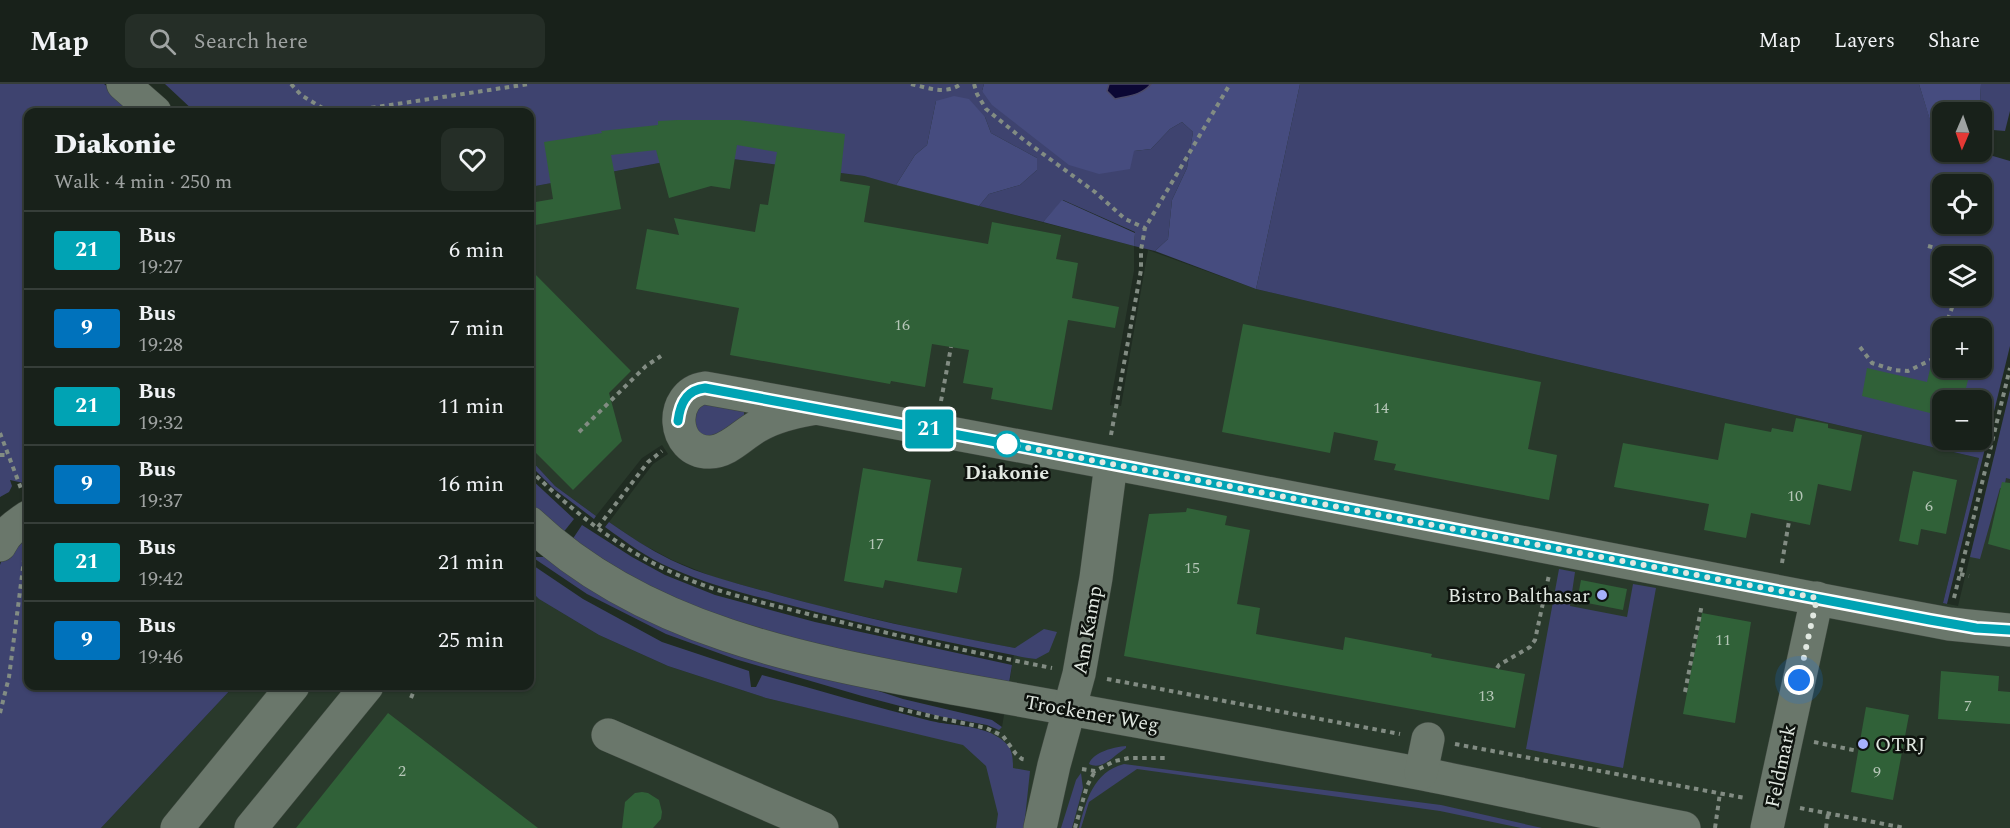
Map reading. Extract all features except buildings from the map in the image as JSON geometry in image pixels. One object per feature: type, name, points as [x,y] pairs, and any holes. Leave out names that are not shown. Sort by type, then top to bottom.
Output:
[{"type":"street","points":[[123,84],[150,108]]},
{"type":"street","points":[[816,408],[783,414],[717,451],[699,451],[692,448],[682,438],[678,421],[679,411],[686,398],[697,389],[705,388],[816,408],[1555,548],[1949,624],[2010,630]]},
{"type":"street","name":"Am Kamp","points":[[1040,828],[1079,674],[1096,578],[1111,464]]},
{"type":"street","name":"Trockener Weg","points":[[534,533],[619,589],[670,615],[730,637],[914,680],[1421,774],[1684,828]]},
{"type":"street","name":"Feldmark","points":[[1770,815],[1817,598]]},
{"type":"street","points":[[177,828],[290,690]]},
{"type":"street","points":[[251,828],[364,690]]},
{"type":"street","points":[[608,735],[822,828]]},
{"type":"street","points":[[1421,774],[1428,739]]},
{"type":"path","points":[[291,84],[301,95],[322,108]]},
{"type":"path","points":[[370,108],[528,84]]},
{"type":"path","points":[[911,84],[938,90],[953,89],[961,84]]},
{"type":"path","points":[[974,84],[986,109],[1095,192],[1125,219],[1145,228]]},
{"type":"path","points":[[1111,464],[1109,447],[1141,270],[1141,250],[1145,228],[1230,84]]},
{"type":"path","points":[[1928,246],[1932,247]]},
{"type":"path","points":[[941,401],[951,347]]},
{"type":"path","points":[[1860,347],[1872,363],[1894,370],[1908,371],[1932,359]]},
{"type":"path","points":[[579,432],[646,366],[661,356]]},
{"type":"path","points":[[1949,624],[1959,574],[2010,368]]},
{"type":"path","points":[[0,433],[9,455],[17,521],[24,547]]},
{"type":"path","points":[[597,527],[648,462],[682,438]]},
{"type":"path","points":[[0,455],[9,455]]},
{"type":"path","points":[[534,474],[582,516],[634,552],[668,571],[717,591],[943,646],[1079,674],[1720,793],[1770,815],[1828,814],[1905,828]]},
{"type":"path","points":[[1777,591],[1789,521]]},
{"type":"path","points":[[1497,668],[1498,665],[1530,647],[1538,633],[1555,548]]},
{"type":"path","points":[[0,713],[9,677],[24,560]]},
{"type":"path","points":[[1959,574],[1969,576]]},
{"type":"path","points":[[1685,692],[1702,605],[1700,596],[1704,577]]},
{"type":"path","points":[[1537,602],[1544,603]]},
{"type":"path","points":[[411,698],[414,690]]},
{"type":"path","points":[[1786,736],[1858,751]]},
{"type":"path","points":[[1129,758],[1130,747]]},
{"type":"path","points":[[1075,828],[1087,786],[1095,771]]},
{"type":"path","points":[[1715,828],[1720,793]]},
{"type":"path","points":[[1826,828],[1828,814]]},
{"type":"shaded area","points":[[0,84],[104,84],[135,108],[24,108],[24,483],[10,480],[12,486],[9,492],[0,497]]},
{"type":"shaded area","points":[[165,84],[984,84],[982,91],[1134,151],[1151,149],[1170,129],[1182,122],[1193,132],[1187,168],[1172,200],[1168,239],[1155,251],[1134,246],[1135,232],[1063,200],[1043,222],[979,206],[989,194],[1020,185],[1037,170],[1037,158],[991,133],[985,117],[936,101],[927,145],[915,155],[896,185],[864,176],[702,155],[534,186],[534,108],[191,108]]},
{"type":"shaded area","points":[[984,84],[1109,84],[1107,91],[1149,87],[1151,84],[1300,84],[1256,289],[1155,251],[1168,239],[1172,200],[1187,168],[1193,132],[1182,122],[1170,129],[1151,149],[1134,151],[1130,169],[1099,174],[1069,165],[992,105],[982,91]]},
{"type":"shaded area","points":[[1109,84],[1151,84],[1139,93],[1115,99],[1107,91]]},
{"type":"shaded area","points":[[1300,84],[1919,84],[1932,126],[1932,162],[1992,162],[1992,156],[2010,161],[2010,346],[1992,420],[1992,390],[1932,390],[1932,447],[1256,289]]},
{"type":"shaded area","points":[[1919,84],[1981,84],[1980,102],[1932,102],[1932,127]]},
{"type":"shaded area","points":[[1981,84],[2010,84],[2010,111],[2005,131],[1993,130],[1992,133],[1992,102],[1980,102]]},
{"type":"shaded area","points":[[954,96],[969,99],[985,117],[991,133],[1037,158],[1037,170],[1020,185],[989,194],[979,206],[896,185],[915,155],[927,145],[936,101]]},
{"type":"shaded area","points":[[702,155],[864,176],[1134,246],[1134,271],[1110,405],[1121,406],[1148,250],[1256,289],[1932,447],[1932,450],[1945,450],[1979,458],[1943,603],[1958,606],[1994,456],[2010,461],[2010,828],[101,828],[230,690],[534,690],[534,594],[599,635],[668,666],[766,698],[963,744],[1002,727],[1015,648],[944,635],[819,606],[716,578],[672,560],[640,543],[609,522],[653,464],[668,454],[662,445],[642,458],[596,516],[555,486],[534,463],[534,186]]},
{"type":"shaded area","points":[[1062,200],[1135,233],[1134,246],[1043,222]]},
{"type":"shaded area","points":[[2010,390],[2010,479],[2006,478],[2004,489],[2000,488],[1980,559],[1970,557]]},
{"type":"shaded area","points":[[703,403],[744,411],[744,420],[739,426],[701,439],[690,416]]},
{"type":"shaded area","points":[[1945,450],[1985,450],[1947,604],[1943,603],[1979,458]]},
{"type":"shaded area","points":[[534,463],[555,486],[596,516],[594,519],[553,488],[534,469]]},
{"type":"shaded area","points":[[534,482],[574,519],[562,534],[534,510]]},
{"type":"shaded area","points":[[609,522],[655,551],[696,571],[834,610],[1015,648],[1044,629],[1057,632],[1049,652],[1036,659],[883,628],[702,580],[645,555],[605,527]]},
{"type":"shaded area","points":[[582,525],[665,575],[715,595],[815,622],[1012,665],[1009,683],[920,669],[733,623],[679,602],[572,540]]},
{"type":"shaded area","points":[[24,533],[24,690],[230,690],[101,828],[0,828],[0,565],[4,553]]},
{"type":"shaded area","points":[[536,557],[548,557],[826,674],[903,699],[992,720],[1002,727],[999,730],[987,725],[938,716],[862,696],[735,659],[666,634],[587,594],[535,559]]},
{"type":"shaded area","points":[[534,566],[583,599],[662,642],[749,671],[751,687],[756,687],[762,675],[910,716],[991,733],[1003,740],[1009,747],[1013,768],[1030,771],[1024,828],[996,828],[998,814],[986,766],[963,745],[766,698],[668,666],[599,635],[534,594]]},
{"type":"shaded area","points":[[1559,569],[1575,572],[1570,606],[1627,617],[1633,584],[1656,588],[1623,768],[1526,749]]},
{"type":"shaded area","points":[[1126,746],[1104,764],[1094,766],[1089,764],[1099,753]]},
{"type":"shaded area","points":[[1124,764],[1441,805],[1542,828],[1521,828],[1440,811],[1137,769],[1089,802],[1081,828],[1079,828],[1092,789],[1105,774]]},
{"type":"shaded area","points":[[1081,773],[1083,788],[1072,828],[1061,828],[1076,780]]},
{"type":"bus line","name":"21","points":[[678,421],[679,411],[686,398],[691,392],[705,388],[1930,620],[1976,628],[2010,630]]},
{"type":"place","name":"Diakonie","points":[[1007,444]]},
{"type":"place","name":"Bistro Balthasar","points":[[1602,595]]},
{"type":"place","name":"OTRJ","points":[[1863,744]]},
{"type":"route","points":[[1007,444],[1817,598],[1799,680]]}]
